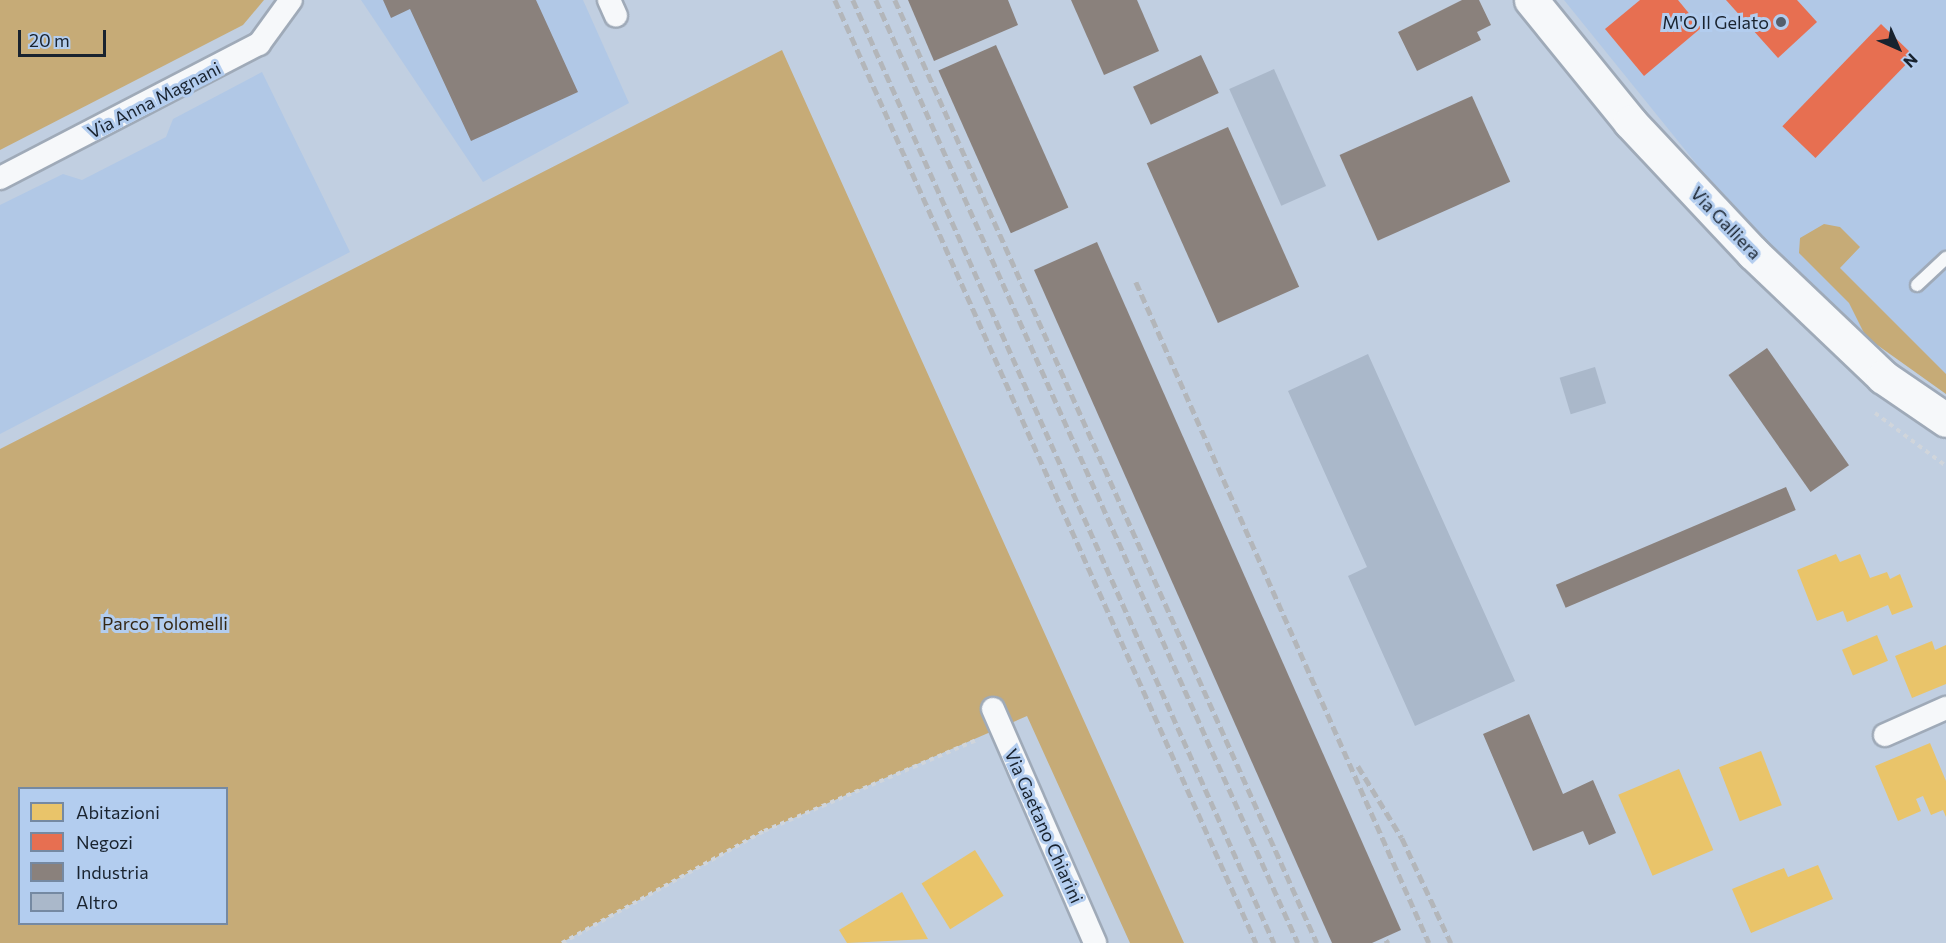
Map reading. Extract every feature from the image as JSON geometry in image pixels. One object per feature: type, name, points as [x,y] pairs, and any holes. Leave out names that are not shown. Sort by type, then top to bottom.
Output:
[{"type":"main road","name":"Via Galliera","points":[[1531,0],[1630,122],[1753,253],[1883,376],[1946,420]]},
{"type":"street","name":"Via Anna Magnani","points":[[0,178],[259,44],[291,0]]},
{"type":"street","points":[[1885,735],[1946,708]]},
{"type":"street","name":"Via Gaetano Chiarini","points":[[993,709],[1095,943]]},
{"type":"lane","points":[[1917,285],[1946,258]]},
{"type":"path","points":[[562,943],[764,831],[979,739],[985,742]]},
{"type":"shaded area","points":[[361,0],[583,0],[629,103],[483,182]]},
{"type":"shaded area","points":[[1564,0],[1946,0],[1946,394],[1846,322],[1741,219]]},
{"type":"shaded area","points":[[262,72],[350,252],[0,434],[0,205],[63,174],[82,180],[166,137],[173,119]]},
{"type":"green space","points":[[0,0],[264,0],[243,25],[0,150]]},
{"type":"green space","name":"Parco Tolomelli","points":[[782,50],[1184,943],[1130,943],[1027,716],[764,831],[561,943],[0,943],[0,449]]},
{"type":"green space","points":[[1824,224],[1840,227],[1860,247],[1840,268],[1946,374],[1946,394],[1866,337],[1849,303],[1799,253],[1800,238]]},
{"type":"building: Abitazioni","points":[[1836,554],[1840,562],[1860,554],[1870,578],[1887,572],[1890,579],[1900,574],[1913,607],[1892,615],[1888,605],[1847,622],[1843,611],[1817,621],[1797,570]]},
{"type":"building: Abitazioni","points":[[1877,635],[1888,661],[1853,676],[1842,650]]},
{"type":"building: Abitazioni","points":[[1932,641],[1935,650],[1946,645],[1946,684],[1912,698],[1895,656]]},
{"type":"building: Abitazioni","points":[[1930,743],[1946,781],[1946,817],[1943,810],[1931,815],[1923,796],[1916,799],[1921,811],[1898,821],[1875,766]]},
{"type":"building: Abitazioni","points":[[1761,751],[1782,805],[1740,821],[1719,767]]},
{"type":"building: Abitazioni","points":[[1679,769],[1713,850],[1653,876],[1618,795]]},
{"type":"building: Abitazioni","points":[[975,850],[1004,896],[950,929],[922,883]]},
{"type":"building: Abitazioni","points":[[1818,865],[1833,899],[1751,933],[1732,889],[1784,868],[1788,877]]},
{"type":"building: Abitazioni","points":[[902,892],[928,939],[847,943],[839,930]]},
{"type":"building: Negozi","points":[[1640,0],[1678,0],[1701,28],[1644,76],[1605,29]]},
{"type":"building: Negozi","points":[[1726,0],[1797,0],[1817,22],[1778,58]]},
{"type":"building: Negozi","points":[[1881,24],[1914,56],[1815,158],[1782,126]]},
{"type":"building: Industria","points":[[383,0],[536,0],[578,92],[471,141],[410,9],[391,18]]},
{"type":"building: Industria","points":[[908,0],[1008,0],[1018,25],[934,61]]},
{"type":"building: Industria","points":[[1071,0],[1137,0],[1159,51],[1104,75]]},
{"type":"building: Industria","points":[[1462,0],[1479,0],[1491,25],[1477,32],[1481,40],[1417,71],[1398,32]]},
{"type":"building: Industria","points":[[996,45],[1068,208],[1011,233],[938,71]]},
{"type":"building: Industria","points":[[1201,55],[1219,93],[1151,125],[1133,87]]},
{"type":"building: Industria","points":[[1472,96],[1510,182],[1378,241],[1340,155]]},
{"type":"building: Industria","points":[[1228,127],[1299,287],[1218,323],[1147,163]]},
{"type":"building: Industria","points":[[1097,242],[1401,930],[1372,943],[1332,943],[1034,270]]},
{"type":"building: Industria","points":[[1767,348],[1849,465],[1811,492],[1728,375]]},
{"type":"building: Industria","points":[[1786,487],[1796,510],[1566,608],[1556,585]]},
{"type":"building: Industria","points":[[1529,714],[1563,794],[1593,780],[1616,833],[1589,845],[1583,831],[1533,851],[1483,734]]},
{"type":"building: Altro","points":[[1274,69],[1326,186],[1281,206],[1229,89]]},
{"type":"building: Altro","points":[[1368,354],[1515,681],[1415,726],[1348,576],[1367,567],[1288,391]]},
{"type":"building: Altro","points":[[1595,367],[1606,403],[1571,414],[1560,378]]},
{"type":"railway","points":[[835,0],[1256,943]]},
{"type":"railway","points":[[853,0],[1274,943]]},
{"type":"railway","points":[[876,0],[1298,943]]},
{"type":"railway","points":[[895,0],[1317,943]]},
{"type":"railway","points":[[1136,282],[1429,943]]},
{"type":"railway","points":[[1358,766],[1402,838],[1451,943]]},
{"type":"place","name":"M'O Il Gelato","points":[[1781,22]]}]
